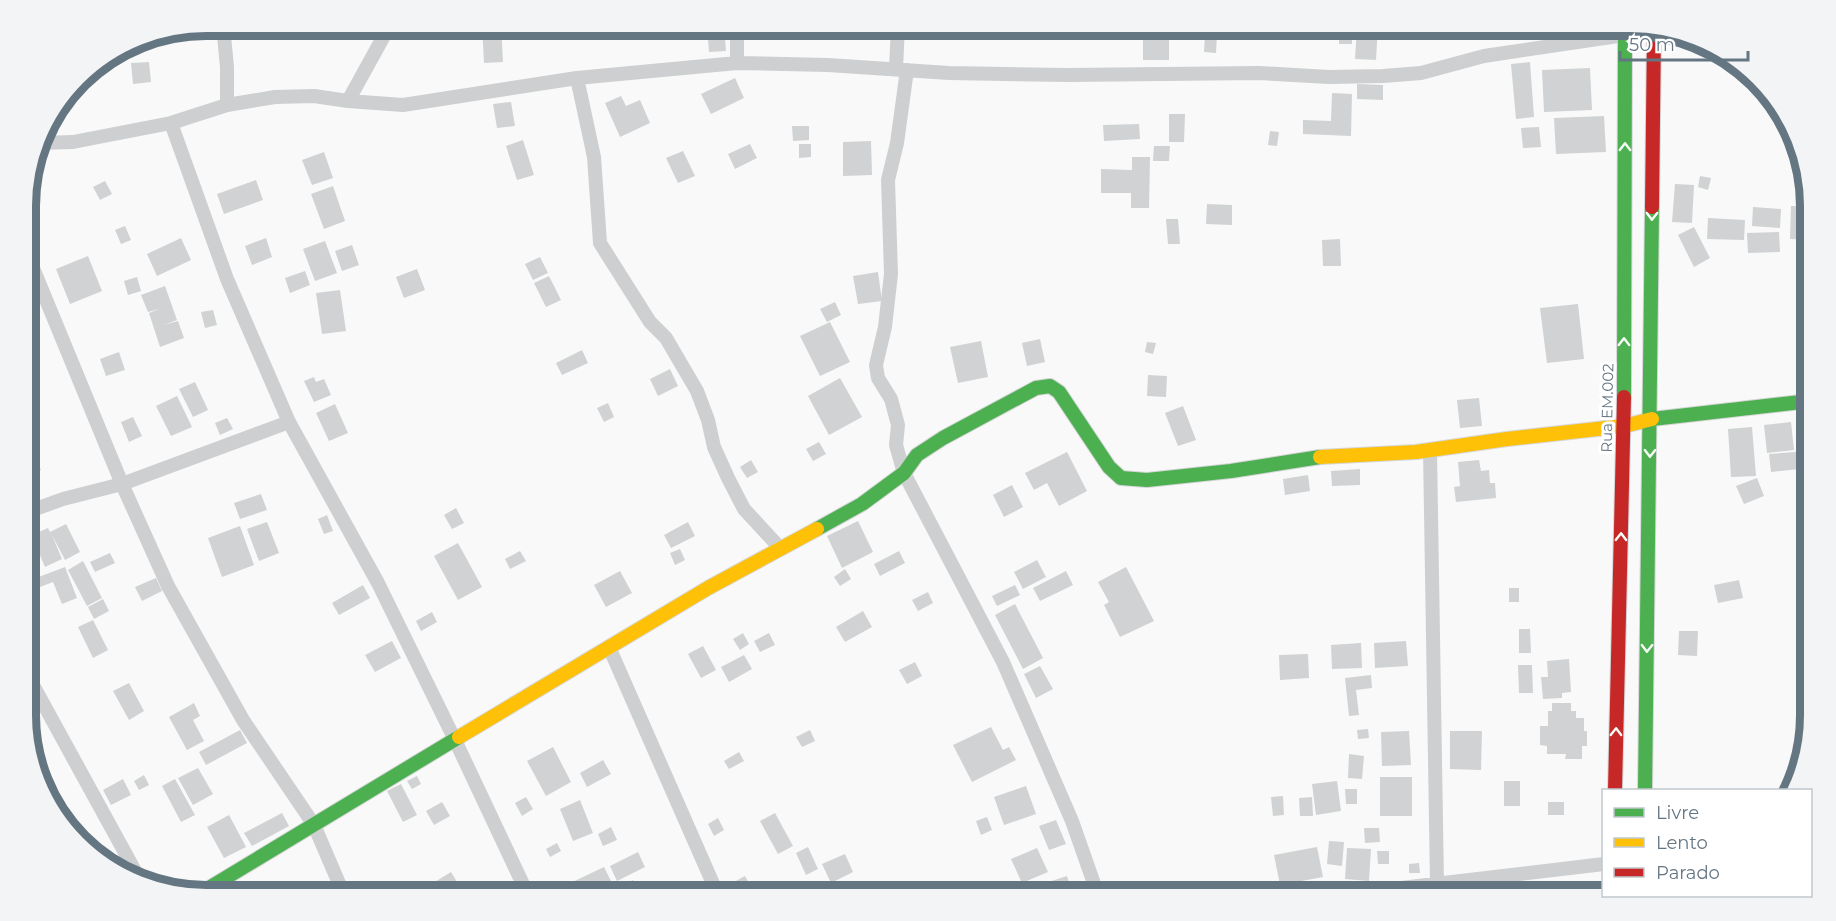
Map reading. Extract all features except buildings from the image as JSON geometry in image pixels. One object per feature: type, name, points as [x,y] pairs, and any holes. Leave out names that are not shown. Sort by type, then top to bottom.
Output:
[{"type":"street","points":[[224,36],[227,105]]},
{"type":"street","points":[[348,101],[384,36]]},
{"type":"street","points":[[736,36],[737,63]]},
{"type":"street","points":[[899,36],[902,69],[897,143],[888,180],[891,274],[885,327],[876,365],[878,378],[894,408],[898,425],[896,445],[904,473],[1003,662],[1072,821],[1094,885]]},
{"type":"street","points":[[49,141],[73,142],[171,123],[227,105],[275,97],[314,96],[403,105],[577,78],[737,63],[1033,75],[1259,73],[1383,76],[1421,73],[1484,56],[1592,36]]},
{"type":"street","name":"Rua EM.002","points":[[1615,789],[1623,426],[1625,36]]},
{"type":"street","points":[[1645,789],[1651,419],[1653,37]]},
{"type":"street","points":[[577,78],[594,157],[600,243],[650,322],[666,338],[697,391],[708,420],[714,447],[744,509],[781,549]]},
{"type":"street","points":[[171,123],[227,279],[289,422],[378,583],[523,885]]},
{"type":"street","points":[[36,275],[122,484],[168,586],[243,720],[314,825],[339,885]]},
{"type":"street","points":[[214,885],[708,588],[862,504],[904,473],[917,454],[1036,388],[1050,386],[1059,392],[1109,466],[1121,478],[1147,480],[1231,471],[1310,458],[1430,450],[1623,426],[1651,419],[1800,402]]},
{"type":"street","points":[[36,509],[122,484],[289,422]]},
{"type":"street","points":[[1430,450],[1437,884]]},
{"type":"street","points":[[609,647],[714,885]]},
{"type":"street","points":[[36,690],[133,868]]},
{"type":"street","points":[[1480,885],[1602,864]]},
{"type":"street","points":[[1428,885],[1443,885]]},
{"type":"traffic: fast","points":[[1624,397],[1625,36]]},
{"type":"traffic: fast","points":[[1645,789],[1652,207]]},
{"type":"traffic: fast","points":[[817,529],[862,504],[904,473],[917,455],[943,438],[1036,388],[1050,386],[1059,392],[1109,467],[1121,478],[1147,480],[1231,471],[1320,457]]},
{"type":"traffic: fast","points":[[1652,419],[1800,402]]},
{"type":"traffic: fast","points":[[214,885],[459,737]]},
{"type":"traffic: slow","points":[[1320,457],[1416,452],[1624,426],[1652,419]]},
{"type":"traffic: slow","points":[[459,737],[708,588],[817,529]]},
{"type":"traffic: jam","points":[[1652,207],[1654,37]]},
{"type":"traffic: jam","points":[[1615,789],[1624,397]]}]
